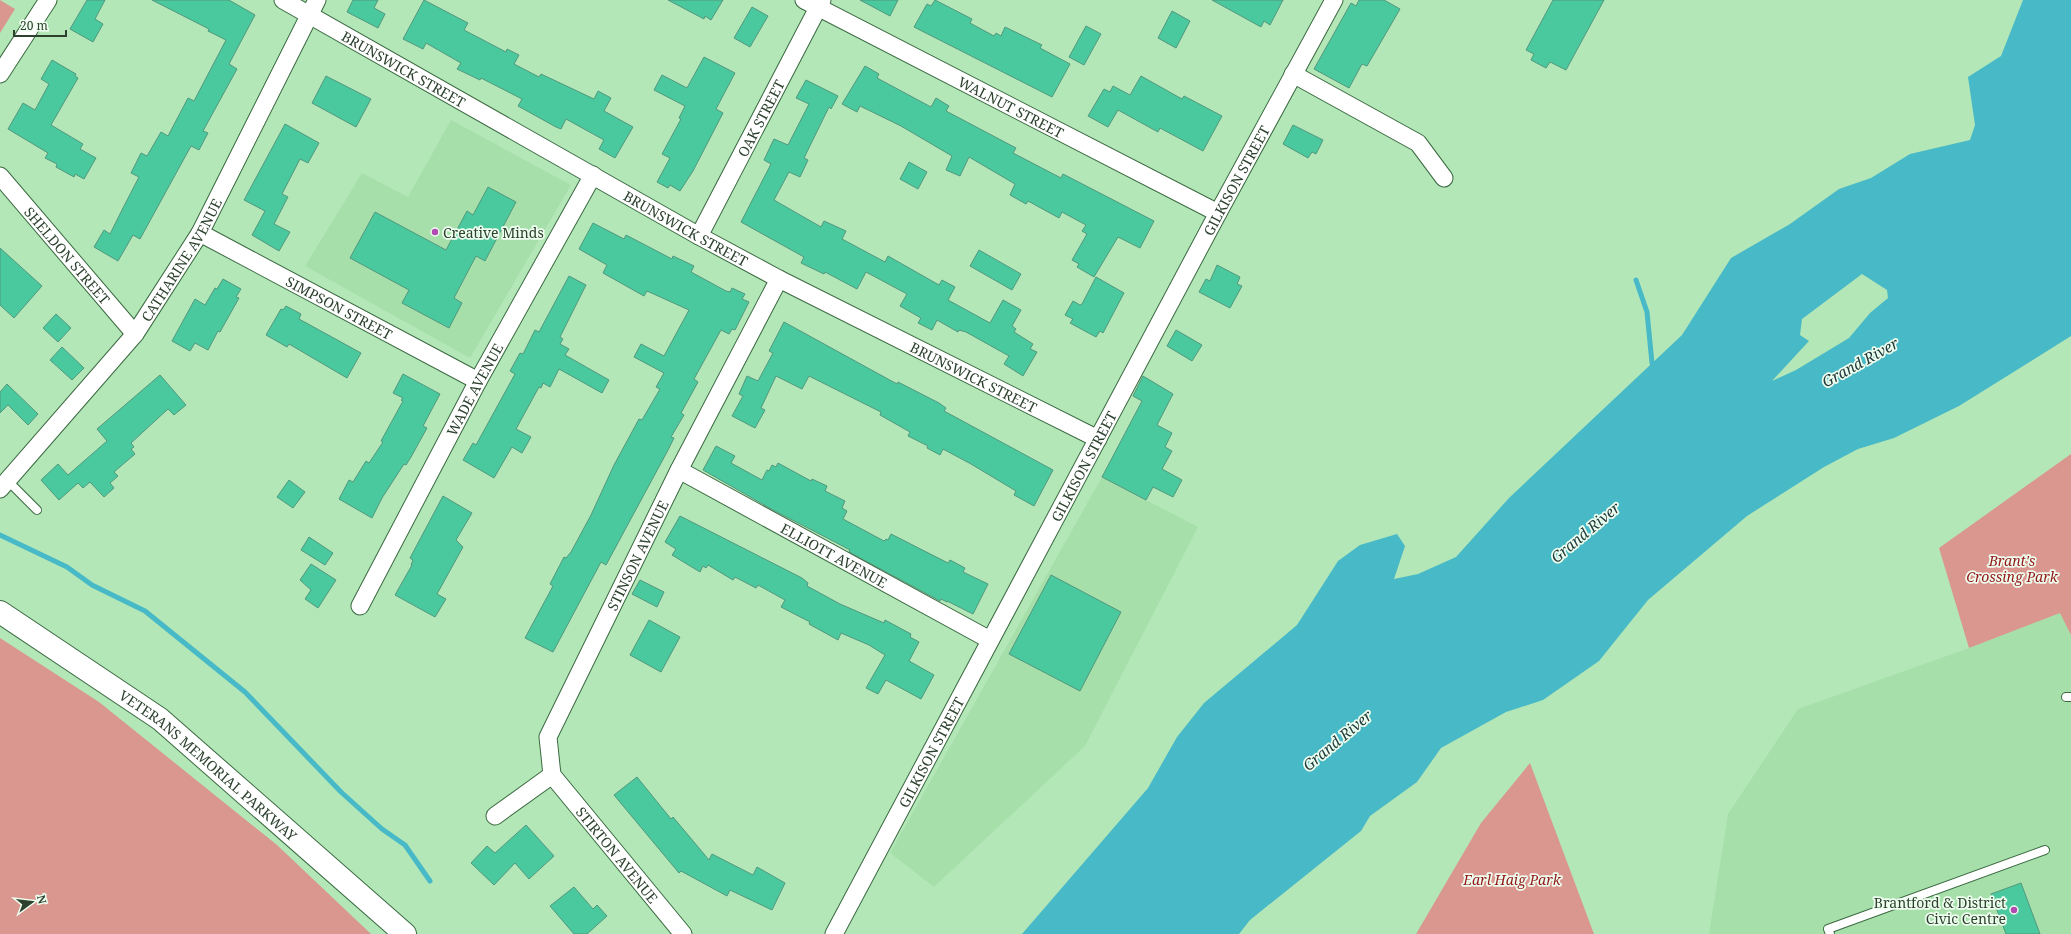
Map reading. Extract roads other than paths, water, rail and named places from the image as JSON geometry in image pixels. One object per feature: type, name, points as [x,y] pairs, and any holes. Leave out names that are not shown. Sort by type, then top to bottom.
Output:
[{"type":"main road","name":"VETERANS MEMORIAL PARKWAY","points":[[0,612],[160,719],[405,934]]},
{"type":"street","points":[[0,74],[48,0]]},
{"type":"street","name":"BRUNSWICK STREET","points":[[283,0],[699,236],[779,279],[1098,439]]},
{"type":"street","name":"CATHARINE AVENUE","points":[[4,485],[135,334],[200,234],[317,0]]},
{"type":"street","name":"GILKISON STREET","points":[[834,934],[1218,214],[1334,0]]},
{"type":"street","name":"WALNUT STREET","points":[[815,3],[1218,214]]},
{"type":"street","name":"OAK STREET","points":[[699,236],[815,3]]},
{"type":"street","points":[[1294,74],[1418,143],[1444,178]]},
{"type":"street","name":"WADE AVENUE","points":[[360,606],[478,381],[592,175]]},
{"type":"street","name":"SHELDON STREET","points":[[0,176],[135,334]]},
{"type":"street","name":"SIMPSON STREET","points":[[200,234],[478,381]]},
{"type":"street","name":"STINSON AVENUE","points":[[552,775],[548,737],[679,470],[779,279]]},
{"type":"street","name":"ELLIOTT AVENUE","points":[[679,470],[990,640]]},
{"type":"street","points":[[495,816],[552,775]]},
{"type":"street","name":"STIRTON AVENUE","points":[[552,775],[683,934]]},
{"type":"lane","points":[[4,485],[37,510]]},
{"type":"lane","points":[[1830,934],[1828,929],[2045,850]]},
{"type":"water","name":"Grand River","points":[[2023,0],[2071,0],[2071,336],[1959,406],[1894,438],[1858,449],[1824,467],[1747,516],[1648,600],[1599,661],[1543,700],[1506,712],[1441,748],[1417,782],[1370,816],[1361,831],[1250,920],[1239,934],[1022,934],[1148,788],[1177,737],[1204,703],[1297,625],[1338,561],[1360,545],[1397,534],[1405,546],[1394,579],[1418,574],[1456,557],[1509,498],[1682,335],[1731,258],[1790,224],[1839,189],[1871,178],[1910,154],[1970,140],[1975,125],[1968,77],[2001,56]],"holes":[[[1862,274],[1887,290],[1888,298],[1870,313],[1849,338],[1796,370],[1772,381],[1809,341],[1800,335],[1802,319]]]},
{"type":"waterway","points":[[1636,280],[1647,312],[1652,363]]},
{"type":"waterway","points":[[0,535],[67,567],[92,585],[145,611],[245,692],[341,792],[382,829],[405,845],[430,881]]},
{"type":"place","name":"Creative Minds","points":[[435,232]]},
{"type":"place","name":"Brantford & District Civic Centre","points":[[2014,910]]},
{"type":"park label","name":"Brant's Crossing Park","points":[[2012,568]]},
{"type":"park label","name":"Earl Haig Park","points":[[1512,879]]}]
